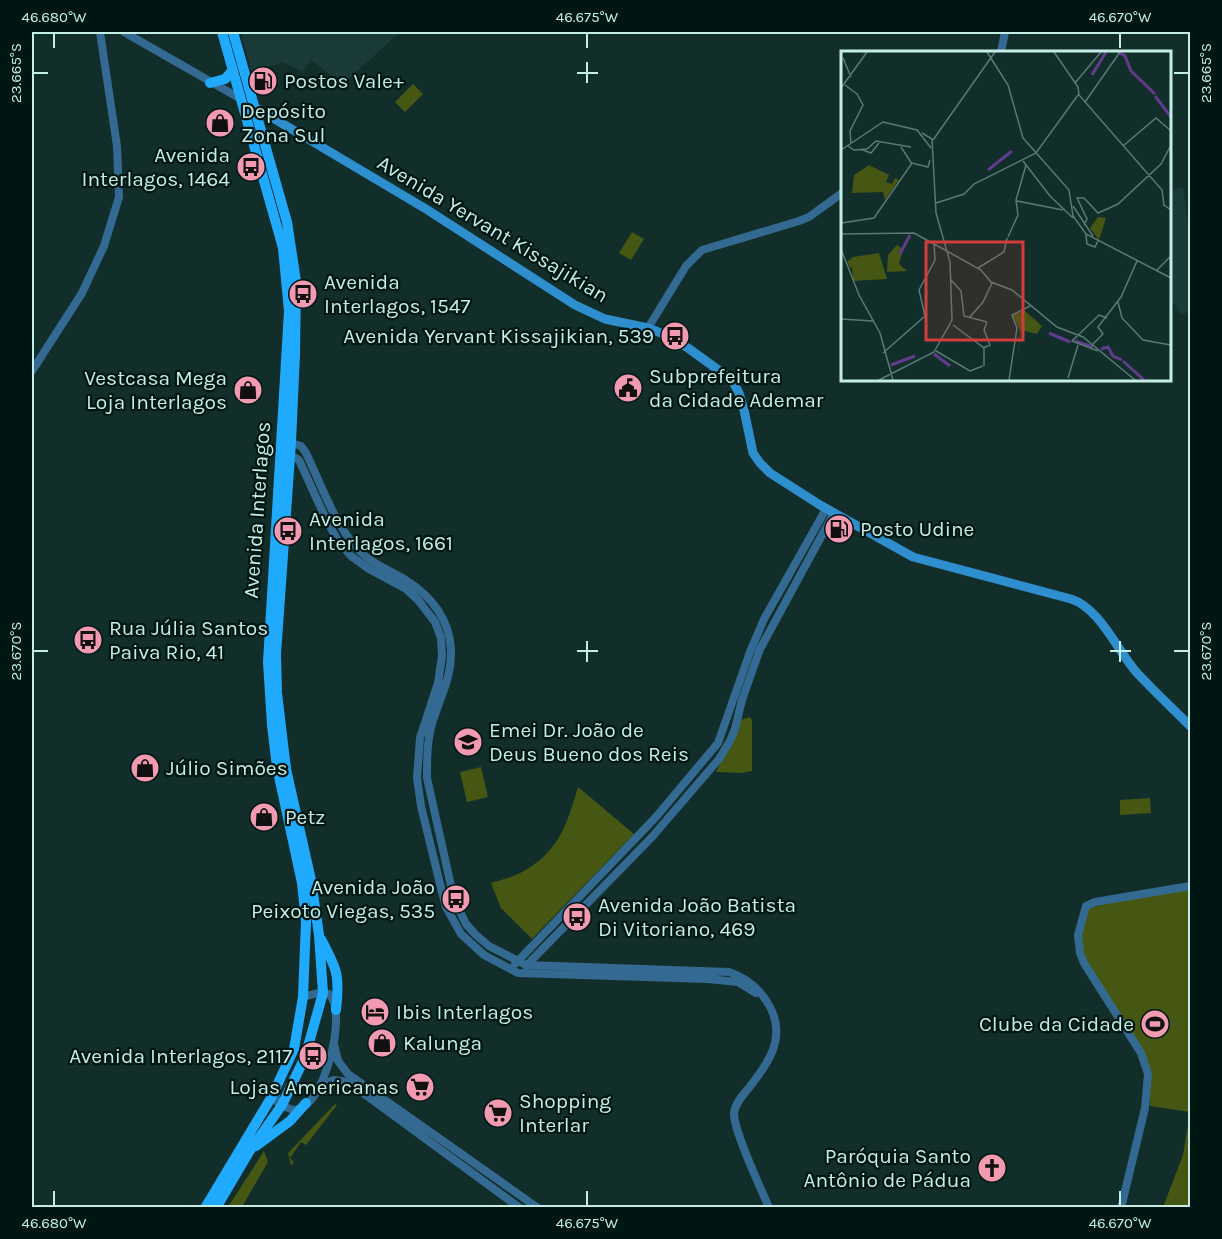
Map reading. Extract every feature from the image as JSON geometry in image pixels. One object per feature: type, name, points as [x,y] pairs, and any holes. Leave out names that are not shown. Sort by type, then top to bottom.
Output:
[{"type":"main road","name":"Avenida Interlagos","points":[[216,1208],[249,1152],[282,1106],[305,1057],[322,993],[319,935],[311,880],[286,769],[277,693],[276,654],[289,311],[283,248],[222,32]]},
{"type":"main road","name":"Avenida Interlagos","points":[[205,1208],[275,1091],[294,1049],[303,997],[306,922],[302,883],[277,766],[269,692],[269,642],[285,447],[296,354],[296,281],[287,222],[233,32]]},
{"type":"main road","points":[[210,83],[225,79],[233,70]]},
{"type":"main road","name":"Avenida Yervant Kissajikian","points":[[241,99],[426,209],[575,305],[605,319],[648,328],[688,348],[732,380],[741,398],[753,453],[760,463],[778,479],[830,511],[913,557],[1078,601],[1098,619],[1136,672],[1191,726]]},
{"type":"main road","points":[[319,935],[332,959],[339,980],[336,1010]]},
{"type":"main road","points":[[249,1152],[290,1121],[306,1103]]},
{"type":"street","points":[[32,370],[82,293],[104,246],[119,196],[117,146],[100,32]]},
{"type":"street","points":[[124,32],[241,99]]},
{"type":"street","points":[[1001,51],[1005,32]]},
{"type":"street","points":[[648,328],[686,266],[702,250],[799,221],[841,195]]},
{"type":"street","points":[[285,447],[301,446],[306,453],[338,521],[357,549],[371,561],[429,598],[444,619],[451,647],[451,661],[446,690],[432,723],[427,778],[450,886],[458,910],[476,935],[489,946],[526,965],[729,972],[742,976],[757,988],[773,1012],[777,1035],[773,1053],[735,1107],[734,1115],[737,1130],[769,1208]]},
{"type":"street","points":[[285,447],[299,460],[327,523],[338,541],[351,556],[369,569],[406,589],[418,600],[435,622],[441,638],[442,656],[438,683],[420,738],[417,778],[421,806],[441,888],[461,934],[495,962],[514,971],[738,982],[760,996],[773,1012]]},
{"type":"street","points":[[514,971],[518,962],[656,817],[718,743],[764,619],[830,511]]},
{"type":"street","points":[[514,971],[526,965],[652,837],[719,759],[735,729],[742,700],[760,648],[830,511]]},
{"type":"street","points":[[1120,1208],[1145,1108],[1148,1074],[1141,1053],[1084,963],[1078,935],[1086,906],[1095,902],[1191,886]]},
{"type":"street","points":[[275,1091],[276,1101],[282,1106],[296,1110],[306,1103],[319,1087],[329,1067],[334,1044],[336,1010],[332,996],[322,993],[303,997]]},
{"type":"street","points":[[334,1044],[338,1061],[348,1074],[538,1208]]},
{"type":"street","points":[[319,1087],[333,1080],[348,1082],[520,1208]]},
{"type":"shaded area","points":[[243,32],[400,32],[343,84],[311,60],[302,72],[283,62],[252,72],[242,36]]},
{"type":"shaded area","points":[[1183,187],[1190,235],[1190,312],[1181,314],[1171,299],[1171,190]]},
{"type":"green space","points":[[413,84],[423,94],[405,112],[395,102]]},
{"type":"green space","points":[[632,232],[644,239],[631,260],[619,253]]},
{"type":"green space","points":[[750,717],[752,720],[752,771],[716,772],[740,720]]},
{"type":"green space","points":[[481,767],[488,797],[467,802],[460,772]]},
{"type":"green space","points":[[578,787],[634,834],[532,939],[501,908],[491,883],[522,872],[545,855],[560,836]]},
{"type":"green space","points":[[1150,798],[1151,813],[1120,815],[1120,800]]},
{"type":"green space","name":"Clube da Cidade","points":[[1190,889],[1190,1112],[1150,1106],[1150,1071],[1088,977],[1079,950],[1079,928],[1089,908],[1132,898]]},
{"type":"green space","points":[[335,1104],[337,1105],[306,1145],[301,1142],[290,1158],[294,1162],[291,1166],[288,1153]]},
{"type":"green space","points":[[1189,1119],[1190,1207],[1163,1207],[1183,1155]]},
{"type":"green space","points":[[264,1151],[268,1162],[242,1207],[228,1207]]},
{"type":"place","name":"Postos Vale+","points":[[263,81]]},
{"type":"place","name":"Depósito Zona Sul","points":[[220,123]]},
{"type":"place","name":"Avenida Interlagos, 1464","points":[[251,167]]},
{"type":"place","name":"Avenida Interlagos, 1547","points":[[303,294]]},
{"type":"place","name":"Avenida Yervant Kissajikian, 539","points":[[675,336]]},
{"type":"place","name":"Subprefeitura da Cidade Ademar","points":[[628,388]]},
{"type":"place","name":"Vestcasa Mega Loja Interlagos","points":[[248,390]]},
{"type":"place","name":"Posto Udine","points":[[839,529]]},
{"type":"place","name":"Avenida Interlagos, 1661","points":[[288,531]]},
{"type":"place","name":"Rua Júlia Santos Paiva Rio, 41","points":[[88,640]]},
{"type":"place","name":"Emei Dr. João de Deus Bueno dos Reis","points":[[468,742]]},
{"type":"place","name":"Júlio Simões","points":[[145,768]]},
{"type":"place","name":"Petz","points":[[264,817]]},
{"type":"place","name":"Avenida João Peixoto Viegas, 535","points":[[456,899]]},
{"type":"place","name":"Avenida João Batista Di Vitoriano, 469","points":[[577,917]]},
{"type":"place","name":"Ibis Interlagos","points":[[375,1012]]},
{"type":"place","name":"Clube da Cidade","points":[[1155,1024]]},
{"type":"place","name":"Kalunga","points":[[382,1043]]},
{"type":"place","name":"Avenida Interlagos, 2117","points":[[313,1056]]},
{"type":"place","name":"Lojas Americanas","points":[[420,1087]]},
{"type":"place","name":"Shopping Interlar","points":[[498,1113]]},
{"type":"place","name":"Paróquia Santo Antônio de Pádua","points":[[992,1168]]}]
